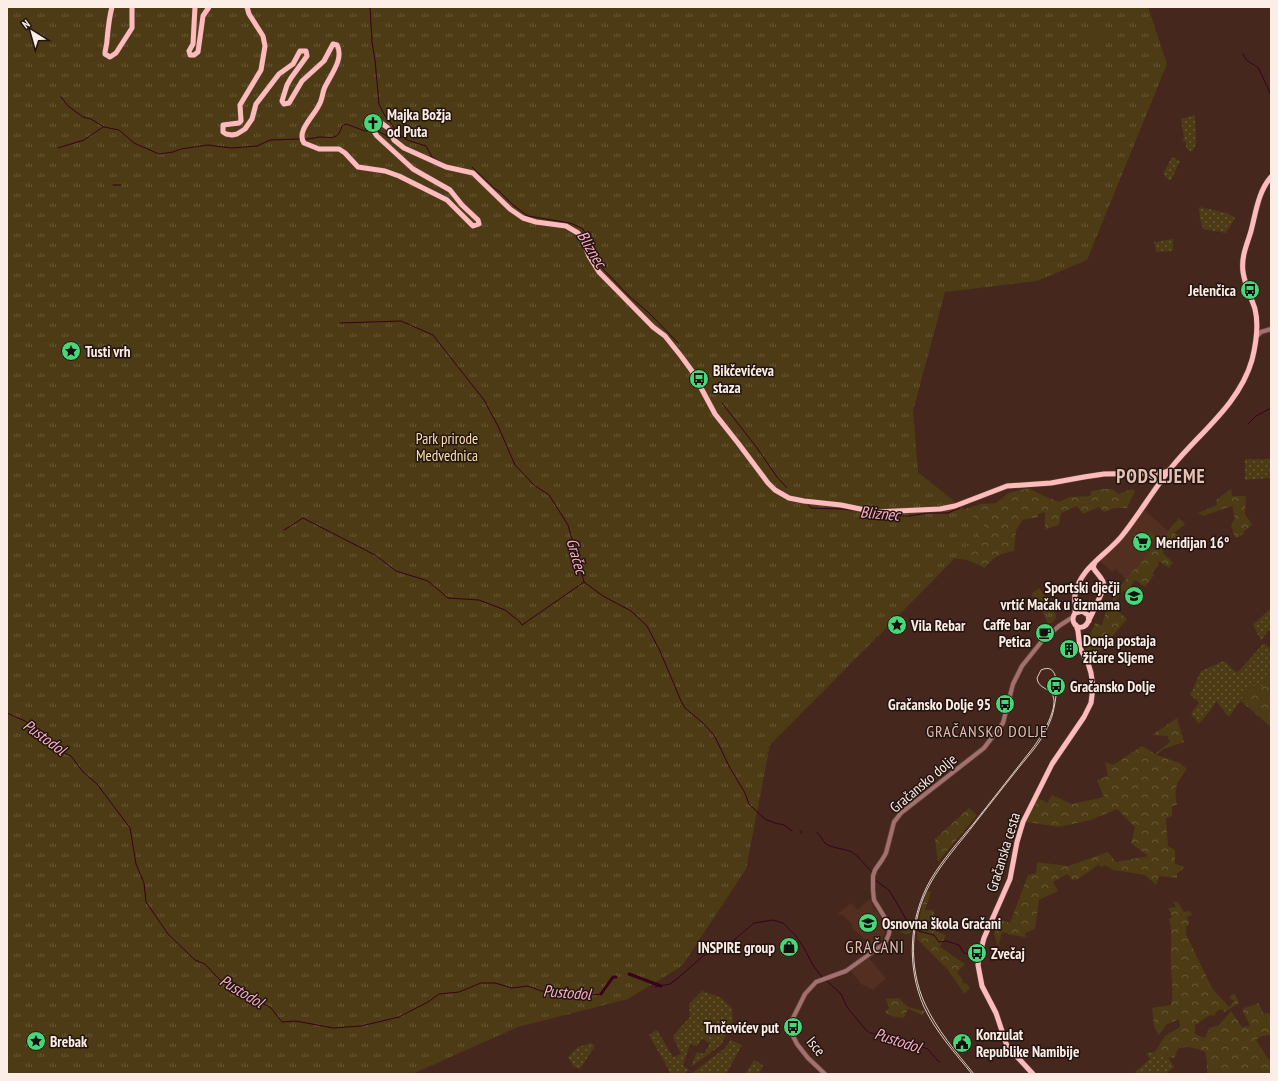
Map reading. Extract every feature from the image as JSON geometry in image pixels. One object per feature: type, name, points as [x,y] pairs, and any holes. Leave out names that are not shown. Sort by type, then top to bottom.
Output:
[{"type":"main road","points":[[112,7],[108,22],[107,43],[105,50],[105,54],[110,57],[113,56],[120,48],[132,28],[132,7]]},
{"type":"main road","points":[[196,7],[193,44],[189,51],[190,55],[194,55],[198,52],[204,13],[209,7]]},
{"type":"main road","points":[[247,7],[247,10],[263,36],[265,52],[261,70],[240,105],[242,121],[239,123],[224,125],[223,132],[232,135],[245,129],[252,119],[256,104],[279,74],[293,64],[300,51],[306,51],[307,56],[287,85],[282,101],[284,104],[289,103],[302,82],[324,61],[333,44],[337,45],[339,51],[336,66],[325,85],[319,106],[304,130],[302,139],[307,145],[319,149],[342,150],[358,167],[385,171],[399,176],[447,200],[473,226],[479,224],[478,220],[462,205],[450,190],[413,169],[381,140],[373,130],[375,124],[382,123],[388,128],[393,137],[404,148],[446,166],[473,174],[510,209],[523,218],[536,222],[566,226],[578,233],[582,238],[589,256],[599,272],[653,327],[665,336],[692,371],[715,414],[774,490],[789,498],[841,505],[875,512],[940,509],[955,506],[1007,486],[1051,483],[1104,474],[1162,473],[1168,471]]},
{"type":"main road","points":[[1084,627],[1078,627],[1075,624],[1074,602],[1075,592],[1087,570],[1120,538],[1168,471],[1222,413],[1239,389],[1248,372],[1252,360],[1257,326],[1255,309],[1244,274],[1244,249],[1260,195],[1271,177]]},
{"type":"main road","points":[[1145,473],[1161,482]]},
{"type":"main road","points":[[1095,571],[1094,566],[1096,561]]},
{"type":"main road","points":[[1079,637],[1089,621],[1104,586],[1102,578],[1095,571],[1092,569],[1087,570]]},
{"type":"main road","points":[[1074,615],[1080,611],[1085,612],[1089,621]]},
{"type":"main road","name":"Gračanska cesta","points":[[1033,1074],[1013,1054],[1006,1044],[996,1013],[981,982],[978,965],[984,938],[1010,879],[1016,842],[1023,822],[1052,764],[1084,717],[1091,703],[1093,687],[1091,673],[1088,663],[1080,648],[1079,637],[1075,624]]},
{"type":"street","points":[[1257,326],[1260,330],[1264,331]]},
{"type":"street","points":[[1256,338],[1258,334],[1271,329]]},
{"type":"street","name":"Gračansko dolje","points":[[791,1032],[790,1025],[794,1014],[805,994],[813,984],[846,971],[883,945],[886,941],[890,931],[890,926],[874,900],[874,872],[884,858],[893,824],[897,817],[988,743],[1000,728],[1004,719],[1011,689],[1019,670],[1042,641],[1074,615]]},
{"type":"street","points":[[1064,623],[1071,622],[1075,624]]},
{"type":"street","name":"Isce","points":[[791,1032],[802,1051],[825,1074]]},
{"type":"shaded area","points":[[1143,509],[1168,531],[1127,580],[1115,569],[1112,572],[1099,560]]},
{"type":"shaded area","name":"Osnovna škola Gračani","points":[[870,899],[873,907],[886,928],[880,943],[875,947],[851,927],[853,925],[842,914],[840,916],[838,914],[851,903],[858,910]]},
{"type":"shaded area","points":[[869,958],[886,978],[873,990],[861,984],[851,971]]},
{"type":"green space","name":"Park prirode Medvednica","points":[[7,7],[1148,7],[1167,64],[1087,260],[1037,281],[945,292],[913,411],[918,472],[986,527],[770,745],[746,869],[682,966],[628,999],[518,1027],[412,1074],[7,1074]]},
{"type":"green space","points":[[1098,29],[1108,42],[1099,48],[1090,35]]},
{"type":"green space","points":[[1195,115],[1196,144],[1192,152],[1186,148],[1186,142],[1182,141],[1184,138],[1181,119]]},
{"type":"green space","points":[[1172,157],[1180,161],[1170,181],[1163,174]]},
{"type":"green space","points":[[1199,207],[1227,213],[1235,218],[1226,233],[1203,229]]},
{"type":"green space","points":[[1173,239],[1173,251],[1156,252],[1154,242]]},
{"type":"green space","points":[[1245,459],[1271,459],[1271,478],[1245,480]]},
{"type":"green space","points":[[1029,488],[1059,502],[1069,497],[1090,496],[1091,491],[1102,489],[1112,489],[1118,494],[1132,489],[1135,491],[1127,508],[1115,508],[1104,512],[1099,507],[1083,514],[1077,506],[1061,513],[1059,525],[1045,529],[1045,512],[1038,514],[1038,517],[1023,520],[1016,530],[1014,551],[998,556],[985,568],[967,560],[945,557],[961,510],[981,504],[996,503],[1008,493]]},
{"type":"green space","points":[[1231,489],[1232,496],[1246,496],[1245,514],[1252,525],[1243,532],[1245,534],[1235,538],[1231,525],[1235,518],[1232,506],[1203,516],[1198,513],[1217,505],[1216,500]]},
{"type":"green space","points":[[1179,518],[1185,524],[1174,533],[1180,537],[1169,549],[1164,547],[1163,553],[1173,563],[1169,568],[1159,561],[1158,566],[1152,572],[1154,575],[1145,587],[1135,580],[1127,592],[1123,591],[1116,599],[1122,603],[1117,610],[1127,619],[1099,652],[1086,650],[1087,641],[1095,623],[1102,625],[1106,611],[1121,585]]},
{"type":"green space","points":[[1149,530],[1156,536],[1144,550],[1137,544]]},
{"type":"green space","points":[[1039,588],[1055,610],[1056,618],[1053,622],[1048,624],[1041,609],[1031,594]]},
{"type":"green space","points":[[1271,608],[1271,633],[1269,630],[1261,640],[1253,625]]},
{"type":"green space","points":[[1264,643],[1271,649],[1271,668],[1263,686],[1251,686],[1229,717],[1216,701],[1199,724],[1191,714],[1199,702],[1190,695],[1201,671],[1224,661],[1237,673]]},
{"type":"green space","points":[[1271,668],[1271,727],[1241,701],[1251,686],[1263,686]]},
{"type":"green space","points":[[1177,718],[1184,742],[1164,749],[1156,755],[1180,763],[1187,769],[1177,786],[1175,794],[1177,805],[1172,806],[1172,816],[1166,818],[1168,846],[1175,850],[1175,864],[1184,866],[1182,870],[1177,873],[1177,878],[1159,876],[1156,885],[1145,875],[1113,870],[1105,865],[1101,867],[1098,865],[1078,879],[1073,880],[1067,874],[1053,882],[1058,891],[1039,900],[1035,929],[1025,933],[1026,937],[1002,932],[998,947],[994,934],[996,919],[1010,923],[1028,875],[1036,873],[1037,862],[1068,866],[1108,852],[1116,862],[1148,856],[1131,843],[1135,827],[1117,809],[1091,820],[1059,827],[1026,822],[1037,797],[1047,803],[1052,795],[1072,804],[1104,797],[1097,780],[1108,776],[1105,762],[1113,765],[1142,746],[1155,754],[1170,742],[1167,736],[1152,735]]},
{"type":"green space","points":[[969,808],[977,815],[938,862],[935,839]]},
{"type":"green space","points":[[927,891],[931,892],[925,910],[933,910],[936,920],[928,921],[925,924],[925,927],[936,924],[935,931],[946,935],[940,947],[965,964],[957,972],[963,980],[962,982],[967,984],[970,989],[964,993],[947,969],[917,939],[920,915]]},
{"type":"green space","points":[[1173,901],[1178,902],[1184,912],[1190,911],[1192,915],[1187,917],[1189,924],[1186,927],[1186,934],[1212,988],[1229,1007],[1235,1001],[1230,999],[1230,996],[1235,994],[1239,1003],[1225,1012],[1221,1009],[1216,1012],[1215,1016],[1210,1015],[1195,1025],[1195,1034],[1205,1038],[1209,1028],[1219,1025],[1231,1011],[1242,1027],[1250,1026],[1242,1009],[1259,1003],[1263,1013],[1271,1014],[1271,1035],[1262,1036],[1256,1040],[1271,1063],[1271,1074],[1207,1074],[1205,1052],[1198,1049],[1185,1047],[1178,1049],[1174,1058],[1158,1057],[1154,1053],[1165,1036],[1180,1027],[1179,1019],[1166,1025],[1159,1035],[1154,1026],[1152,1008],[1171,1005],[1172,1000],[1171,935],[1169,919],[1172,917],[1168,908],[1176,907]]},
{"type":"green space","points":[[909,921],[912,930],[911,933],[906,935],[896,929]]},
{"type":"green space","points":[[702,991],[720,997],[732,1008],[733,1021],[721,1045],[691,1067],[697,1052],[704,1054],[710,1043],[702,1039],[697,1046],[690,1044],[683,1065],[689,1070],[684,1074],[671,1074],[649,1035],[657,1030],[673,1057],[681,1054],[673,1036],[690,1017],[689,1004]]},
{"type":"green space","points":[[899,998],[908,1007],[925,1011],[922,1015],[908,1009],[904,1018],[891,1016],[885,1012],[889,1008],[886,999]]},
{"type":"green space","points":[[731,1040],[742,1045],[726,1074],[691,1074],[725,1048]]},
{"type":"green space","points":[[591,1043],[595,1046],[580,1069],[574,1067],[568,1057],[578,1047]]},
{"type":"green space","points":[[1153,1052],[1159,1057],[1168,1057],[1174,1067],[1166,1074],[1136,1074],[1135,1072],[1150,1059],[1146,1053]]},
{"type":"green space","points":[[754,1060],[763,1065],[759,1074],[745,1074]]},
{"type":"waterway","name":"Bliznec","points":[[370,7],[372,42],[379,104],[385,116],[400,135],[407,140],[426,146],[432,157],[439,161]]},
{"type":"waterway","points":[[1243,54],[1248,61],[1259,69],[1271,95]]},
{"type":"waterway","points":[[61,97],[68,106],[83,117],[91,119],[104,127],[119,130],[134,143],[159,154],[207,145],[232,148],[257,146],[270,140],[300,139]]},
{"type":"waterway","points":[[305,139],[334,137],[338,134],[342,126],[346,124],[365,131],[371,130]]},
{"type":"waterway","points":[[58,148],[84,140],[103,127]]},
{"type":"waterway","points":[[376,130],[389,137]]},
{"type":"waterway","name":"Bliznec","points":[[394,137],[400,135]]},
{"type":"waterway","name":"Bliznec","points":[[472,167],[513,205],[528,216],[570,223],[582,228],[596,259],[602,268],[678,343]]},
{"type":"waterway","points":[[113,185],[121,185]]},
{"type":"waterway","name":"Gračec","points":[[340,323],[401,321],[433,335],[484,400],[498,426],[515,465],[534,485],[549,495],[568,525],[584,582],[603,596],[631,611],[647,626],[660,651],[685,708],[703,723],[714,735],[730,768],[745,793],[749,804],[765,819],[784,825],[792,831]]},
{"type":"waterway","name":"Bliznec","points":[[722,403],[757,448],[777,477],[787,488]]},
{"type":"waterway","name":"Bliznec","points":[[1248,424],[1256,416],[1271,408]]},
{"type":"waterway","name":"Bliznec","points":[[808,504],[811,508],[859,511]]},
{"type":"waterway","name":"Bliznec","points":[[880,514],[909,516],[928,513],[948,513],[960,508]]},
{"type":"waterway","points":[[284,530],[303,518],[375,555],[396,571],[428,581],[448,598],[479,600],[505,610],[522,625],[584,582]]},
{"type":"waterway","name":"Pustodol","points":[[7,713],[25,721],[53,742],[60,751],[71,756],[83,772],[97,784],[130,828],[136,864],[144,883],[146,902],[168,934],[195,960],[205,964],[220,980],[231,982],[239,990],[271,1008],[282,1022],[296,1021],[333,1028],[361,1026],[399,1017],[428,1002],[439,994],[459,992],[481,983],[495,983],[512,988],[528,986],[541,991],[561,991],[591,995],[601,994]]},
{"type":"waterway","name":"Gračec","points":[[817,833],[828,845],[854,853],[872,872]]},
{"type":"waterway","name":"Gračec","points":[[875,880],[889,890],[912,929]]},
{"type":"waterway","name":"Pustodol","points":[[655,987],[670,984],[703,956],[734,940],[754,923],[773,920],[783,923],[796,936],[822,977]]},
{"type":"waterway","name":"Gračec","points":[[918,931],[934,935],[939,942],[946,941],[959,945],[964,953],[975,956]]},
{"type":"waterway","points":[[629,974],[661,986]]},
{"type":"waterway","points":[[601,994],[613,977],[616,977]]},
{"type":"waterway","name":"Pustodol","points":[[827,981],[841,994],[847,1007],[870,1033],[895,1038],[928,1049],[940,1062]]},
{"type":"tram line","points":[[972,1074],[940,1034],[924,1007],[914,975],[912,942],[914,925],[918,909],[931,879],[951,850],[1032,749],[1049,721],[1054,705],[1054,698],[1051,693],[1042,687],[1037,678],[1041,670],[1048,669],[1053,672],[1056,678],[1056,696],[1053,714],[1046,731],[1034,749],[940,868],[923,898],[915,928],[914,959],[916,975],[925,1004],[941,1032],[974,1074]]},
{"type":"place","name":"Majka Božja od Puta","points":[[373,123]]},
{"type":"place","name":"Jelenčica","points":[[1250,290]]},
{"type":"place","name":"Tusti vrh","points":[[71,351]]},
{"type":"place","name":"Bikčevićeva staza","points":[[699,379]]},
{"type":"place","name":"Meridijan 16°","points":[[1142,542]]},
{"type":"place","name":"Sportski dječji vrtić Mačak u čizmama","points":[[1134,596]]},
{"type":"place","name":"Vila Rebar","points":[[897,625]]},
{"type":"place","name":"Caffe bar Petica","points":[[1045,633]]},
{"type":"place","name":"Donja postaja žičare Sljeme","points":[[1069,649]]},
{"type":"place","name":"Gračansko Dolje","points":[[1056,686]]},
{"type":"place","name":"Gračansko Dolje 95","points":[[1005,704]]},
{"type":"place","name":"Osnovna škola Gračani","points":[[868,923]]},
{"type":"place","name":"INSPIRE group","points":[[789,947]]},
{"type":"place","name":"Zvečaj","points":[[977,953]]},
{"type":"place","name":"Trnčevićev put","points":[[793,1027]]},
{"type":"place","name":"Brebak","points":[[36,1041]]},
{"type":"place","name":"Konzulat Republike Namibije","points":[[962,1043]]},
{"type":"district","name":"PODSLJEME","points":[[1161,476]]},
{"type":"district","name":"GRAČANSKO DOLJE","points":[[987,731]]},
{"type":"district","name":"GRAČANI","points":[[875,947]]}]
